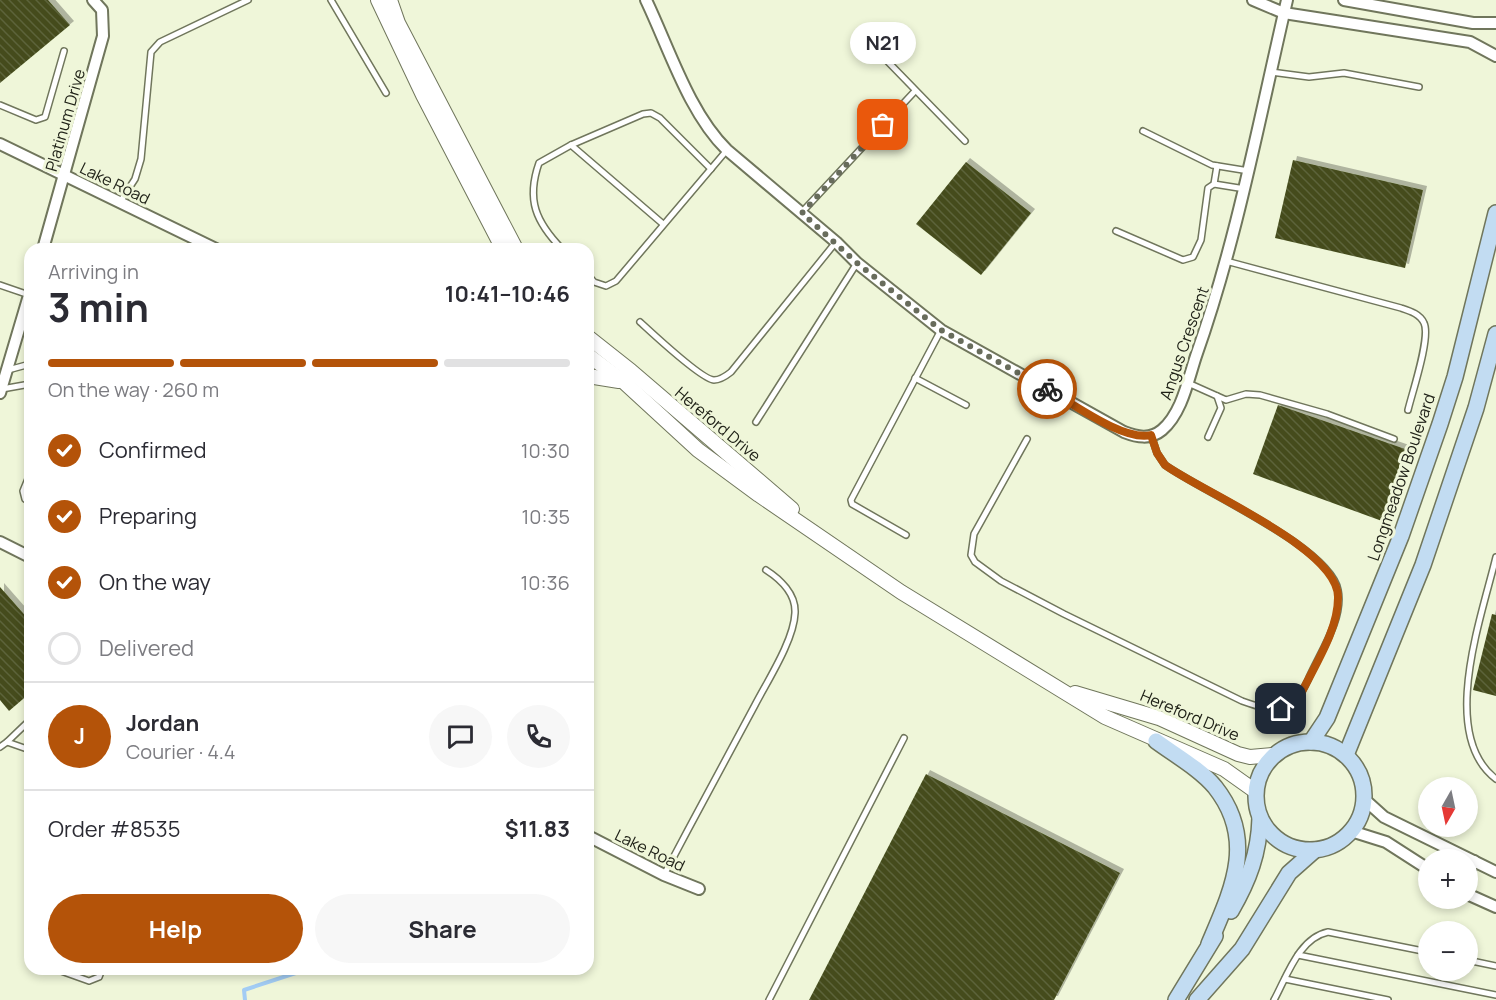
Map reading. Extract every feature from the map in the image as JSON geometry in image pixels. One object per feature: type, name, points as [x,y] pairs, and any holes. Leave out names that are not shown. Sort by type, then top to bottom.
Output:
[{"type":"main road","name":"Longmeadow Boulevard","points":[[1311,742],[1327,718],[1401,536],[1455,377],[1496,213]]},
{"type":"main road","points":[[1346,755],[1422,566],[1476,408],[1496,334]]},
{"type":"main road","points":[[1156,741],[1214,786],[1226,805],[1235,828],[1239,845],[1238,868],[1230,895],[1209,944]]},
{"type":"main road","points":[[1176,1000],[1244,889],[1253,866],[1259,838],[1260,817],[1255,791],[1258,778],[1273,755],[1298,743],[1311,742],[1333,747],[1346,755],[1355,766],[1362,782],[1364,799],[1362,810],[1351,831],[1329,847],[1315,850],[1298,849],[1282,843],[1269,832],[1260,817]]},
{"type":"main road","points":[[1197,1000],[1242,949],[1289,873],[1315,850]]},
{"type":"street","name":"Platinum Drive","points":[[45,243],[103,36],[102,10],[93,0]]},
{"type":"street","points":[[378,0],[423,95],[500,243]]},
{"type":"street","points":[[390,0],[398,22],[513,243]]},
{"type":"street","points":[[646,0],[699,116],[711,135],[836,242],[857,263],[941,330],[1124,432],[1143,437],[1151,435]]},
{"type":"street","points":[[1253,0],[1284,14],[1470,42],[1496,56]]},
{"type":"street","name":"Angus Crescent","points":[[1151,435],[1170,422],[1187,382],[1226,261],[1245,189],[1287,0]]},
{"type":"street","points":[[1344,0],[1473,23],[1496,23]]},
{"type":"street","name":"Lake Road","points":[[0,144],[204,243]]},
{"type":"street","points":[[1,391],[4,374],[24,312]]},
{"type":"street","name":"Hereford Drive","points":[[594,347],[631,371],[825,539]]},
{"type":"street","name":"Hereford Drive","points":[[594,348],[624,382],[698,450],[759,495],[943,619],[1105,717],[1224,770],[1255,791]]},
{"type":"street","points":[[594,377],[624,382]]},
{"type":"street","points":[[0,542],[24,554]]},
{"type":"street","name":"Hereford Drive","points":[[1061,689],[1151,715],[1250,757],[1273,755]]},
{"type":"street","points":[[1364,799],[1384,817],[1449,849]]},
{"type":"street","points":[[1351,831],[1386,842],[1418,863]]},
{"type":"street","name":"Lake Road","points":[[594,839],[664,875],[699,889]]},
{"type":"street","points":[[1478,863],[1496,872]]},
{"type":"street","points":[[1478,899],[1496,907]]},
{"type":"lane","points":[[120,202],[135,179],[141,159],[151,52],[160,42],[248,0]]},
{"type":"lane","points":[[331,0],[386,93]]},
{"type":"lane","points":[[859,32],[964,141]]},
{"type":"lane","points":[[0,105],[36,120],[45,117],[64,51]]},
{"type":"lane","points":[[1271,72],[1309,77],[1344,74],[1419,87]]},
{"type":"lane","points":[[802,213],[915,91]]},
{"type":"lane","points":[[556,243],[544,231],[535,209],[532,182],[539,163],[571,145],[643,114],[651,113],[660,118],[711,169]]},
{"type":"lane","points":[[1143,131],[1217,166],[1249,171]]},
{"type":"lane","points":[[571,145],[663,224]]},
{"type":"lane","points":[[594,282],[606,286],[616,281],[727,150]]},
{"type":"lane","points":[[1214,184],[1217,166]]},
{"type":"lane","points":[[1116,231],[1183,260],[1193,257],[1201,240],[1208,188],[1214,184],[1245,189]]},
{"type":"lane","points":[[640,322],[702,375],[714,380],[723,378],[731,372],[836,242]]},
{"type":"lane","points":[[1226,261],[1401,308],[1420,317],[1424,322],[1425,336],[1408,410]]},
{"type":"lane","points":[[756,422],[857,263]]},
{"type":"lane","points":[[0,285],[24,291]]},
{"type":"lane","points":[[906,535],[852,504],[851,500],[941,330]]},
{"type":"lane","points":[[4,374],[24,366]]},
{"type":"lane","points":[[915,378],[966,405]]},
{"type":"lane","points":[[1187,382],[1227,400],[1246,394],[1260,395],[1327,414],[1394,439]]},
{"type":"lane","points":[[1,391],[24,385]]},
{"type":"lane","points":[[1208,437],[1221,408],[1217,396]]},
{"type":"lane","points":[[1027,439],[974,534],[971,555],[975,562],[992,575],[1064,614],[1242,701],[1270,710],[1289,707],[1300,696],[1331,628],[1338,600],[1334,580],[1325,568],[1280,531],[1165,465],[1157,453],[1151,435]]},
{"type":"lane","points":[[1496,557],[1467,686],[1467,710],[1476,757],[1496,779]]},
{"type":"lane","points":[[664,875],[768,680],[794,625],[796,610],[793,598],[777,577],[766,570]]},
{"type":"lane","points":[[0,747],[24,726]]},
{"type":"lane","points":[[769,1000],[904,738]]},
{"type":"lane","points":[[7,742],[24,748]]},
{"type":"lane","points":[[1274,1000],[1298,955],[1312,937],[1328,932],[1418,950]]},
{"type":"lane","points":[[1298,955],[1496,995]]},
{"type":"lane","points":[[1478,962],[1496,966]]},
{"type":"lane","points":[[72,975],[89,981],[100,975]]},
{"type":"lane","points":[[1285,979],[1388,1000]]},
{"type":"building","points":[[0,0],[48,0],[70,25],[0,83]]},
{"type":"building","points":[[1293,160],[1423,190],[1405,268],[1275,238]]},
{"type":"building","points":[[966,162],[1031,213],[981,275],[916,224]]},
{"type":"building","points":[[1278,405],[1408,450],[1382,521],[1253,474]]},
{"type":"building","points":[[0,587],[24,614],[24,698],[9,711],[0,700]]},
{"type":"building","points":[[1492,614],[1496,615],[1496,696],[1473,690]]},
{"type":"building","points":[[926,774],[1120,873],[1054,1000],[809,1000]]},
{"type":"waterway","points":[[245,1000],[244,990],[290,975]]},
{"type":"way so far","points":[[883,125],[802,213],[857,263],[941,330],[1047,389]]},
{"type":"place","name":"N21","points":[[883,125]]},
{"type":"route","points":[[1047,389],[1124,432],[1143,437],[1151,435],[1157,453],[1165,465],[1280,531],[1325,568],[1334,580],[1338,589],[1338,600],[1331,628],[1296,703],[1281,709]]}]
